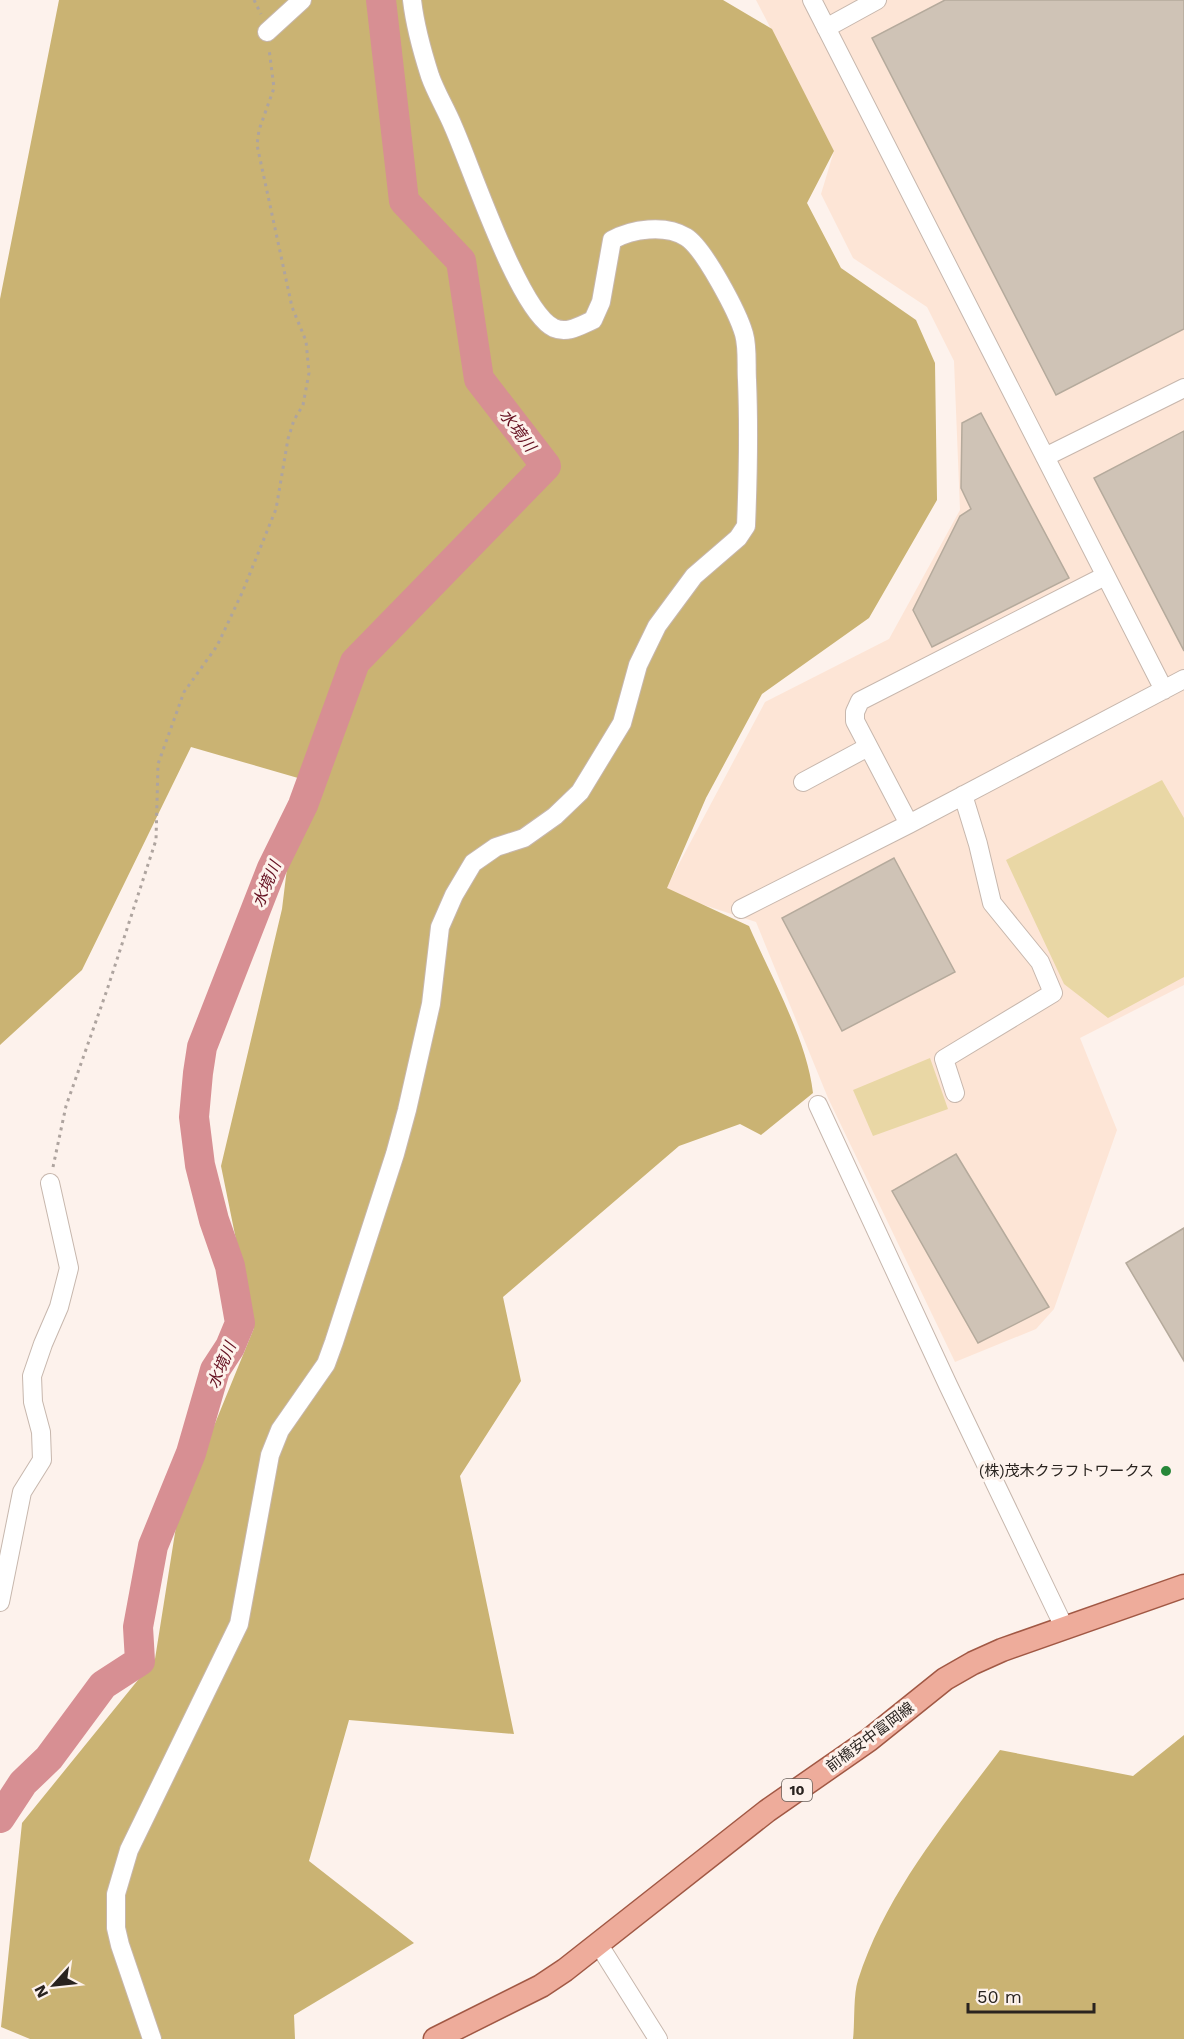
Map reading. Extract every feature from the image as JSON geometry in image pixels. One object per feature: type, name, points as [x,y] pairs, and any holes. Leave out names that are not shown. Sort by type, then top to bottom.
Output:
[{"type":"main road","name":"前橋安中富岡線","points":[[435,2039],[542,1986],[599,1945],[767,1811],[869,1740],[945,1679],[1002,1650],[1184,1586]]},
{"type":"street","points":[[267,32],[302,0]]},
{"type":"street","points":[[152,2039],[120,1945],[116,1928],[116,1894],[129,1850],[239,1624],[270,1455],[280,1430],[326,1364],[334,1342],[407,1110],[431,1004],[440,927],[454,895],[473,863],[496,847],[524,838],[555,816],[580,792],[622,723],[638,665],[657,626],[694,576],[738,538],[746,526],[749,434],[745,335],[714,273],[700,251],[686,237],[668,231],[642,229],[626,232],[612,240],[601,302],[593,320],[573,330],[556,329],[540,318],[506,257],[453,126],[430,77],[415,22],[412,0]]},
{"type":"street","points":[[812,0],[1164,690]]},
{"type":"street","points":[[826,28],[877,0]]},
{"type":"street","points":[[1045,457],[1184,388]]},
{"type":"street","points":[[909,824],[855,721],[855,712],[860,701],[1105,576]]},
{"type":"street","points":[[741,909],[909,824],[1184,679]]},
{"type":"street","points":[[803,782],[868,747]]},
{"type":"street","points":[[955,1093],[944,1059],[1053,993],[1040,962],[992,903],[963,795]]},
{"type":"street","points":[[818,1105],[1065,1629]]},
{"type":"street","points":[[0,1602],[22,1492],[42,1460],[41,1432],[33,1402],[32,1376],[59,1307],[69,1268],[50,1183]]},
{"type":"street","points":[[599,1945],[658,2039]]},
{"type":"path","points":[[50,1183],[66,1106],[156,840],[158,764],[184,692],[217,645],[242,593],[276,509],[288,439],[294,420],[303,405],[309,373],[306,340],[292,307],[257,145],[259,130],[274,88],[267,32]]},
{"type":"shaded area","points":[[59,0],[723,0],[772,29],[834,151],[807,203],[841,268],[916,320],[935,363],[937,500],[869,618],[762,694],[706,798],[667,888],[749,926],[796,1030],[804,1051],[813,1093],[761,1135],[740,1124],[679,1146],[503,1297],[521,1381],[460,1476],[514,1734],[349,1720],[309,1861],[414,1943],[294,2015],[295,2039],[30,2039],[1,2027],[22,1823],[155,1659],[178,1514],[254,1328],[221,1166],[282,909],[298,778],[191,747],[82,970],[0,1045],[0,299]]},
{"type":"shaded area","points":[[756,0],[1184,0],[1184,985],[1080,1038],[1117,1130],[1054,1309],[1036,1329],[955,1362],[828,1098],[756,922],[664,892],[765,702],[889,639],[960,510],[954,361],[927,307],[853,258],[821,194],[834,151]]},
{"type":"shaded area","points":[[1162,780],[1184,818],[1184,977],[1108,1018],[1064,984],[1006,860]]},
{"type":"shaded area","points":[[930,1058],[948,1109],[873,1136],[853,1090]]},
{"type":"shaded area","points":[[1184,1735],[1184,2039],[853,2039],[855,1994],[858,1980],[884,1917],[919,1859],[1000,1750],[1133,1776]]},
{"type":"building","points":[[945,0],[1184,0],[1184,329],[1056,395],[872,38]]},
{"type":"building","points":[[981,413],[1069,578],[932,647],[913,610],[960,516],[971,509],[961,488],[962,423]]},
{"type":"building","points":[[1184,431],[1184,651],[1094,478]]},
{"type":"building","points":[[894,858],[955,972],[842,1031],[782,918]]},
{"type":"building","points":[[956,1154],[1049,1307],[978,1343],[892,1191]]},
{"type":"building","points":[[1184,1228],[1184,1361],[1126,1263]]},
{"type":"waterway","name":"水境川","points":[[0,1818],[23,1783],[49,1758],[103,1685],[140,1661],[138,1627],[153,1546],[191,1453],[215,1370],[230,1347],[240,1323],[230,1266],[214,1220],[200,1165],[194,1117],[202,1047],[272,868],[303,805],[355,662],[546,466],[479,379],[461,261],[404,201],[381,0]]},
{"type":"place","name":"(株)茂木クラフトワークス","points":[[1166,1471]]}]
